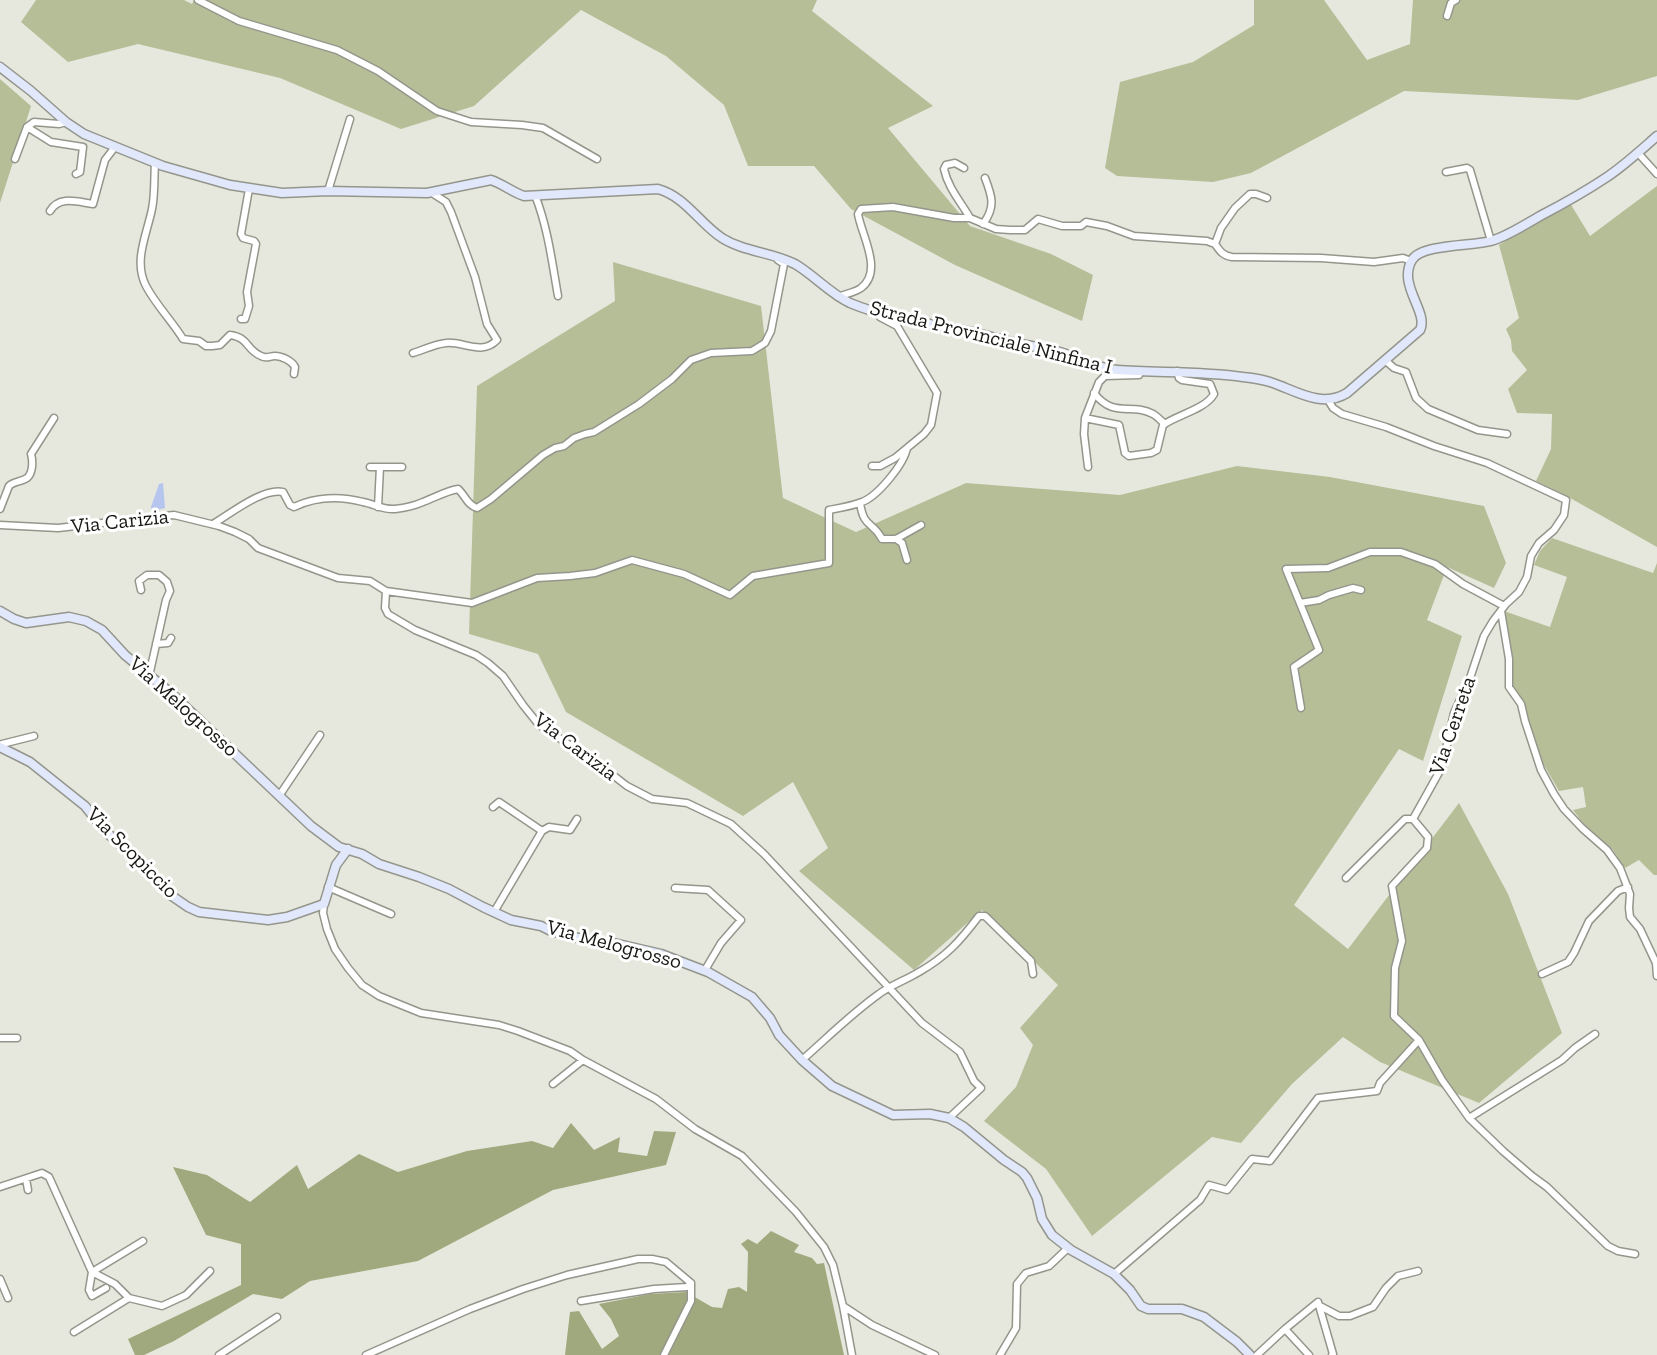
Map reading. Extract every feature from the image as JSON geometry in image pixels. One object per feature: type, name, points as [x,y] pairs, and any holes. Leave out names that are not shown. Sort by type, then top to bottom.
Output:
[{"type":"street","points":[[198,0],[239,21],[337,50],[378,71],[437,111],[471,122],[543,128],[597,159]]},
{"type":"street","points":[[1447,16],[1451,3],[1456,0]]},
{"type":"street","name":"Strada Provinciale Ninfina I","points":[[0,67],[66,122],[84,134],[196,177],[249,189],[292,193],[328,190],[432,193],[491,180],[501,183],[520,195],[658,189],[684,203],[729,242],[795,264],[838,297],[878,314],[1055,351],[1097,368],[1209,372],[1260,379],[1312,398],[1328,400]]},
{"type":"street","points":[[328,190],[350,119]]},
{"type":"street","points":[[15,159],[27,127],[34,122],[59,124],[66,122]]},
{"type":"street","points":[[27,127],[51,142],[83,147],[80,172],[76,174]]},
{"type":"street","points":[[1328,400],[1340,398],[1347,393],[1416,334],[1422,325],[1422,318],[1410,288],[1409,275],[1411,261],[1418,254],[1444,246],[1478,244],[1505,236],[1607,177],[1657,136]]},
{"type":"street","points":[[50,211],[54,204],[63,200],[93,204],[105,160],[115,147]]},
{"type":"street","points":[[1638,153],[1657,174]]},
{"type":"street","points":[[155,163],[153,207],[141,251],[141,267],[146,285],[183,339],[199,341],[206,346],[212,346],[220,345],[230,335],[238,336],[260,356],[267,358],[274,356],[291,361],[295,366],[294,374]]},
{"type":"street","points":[[964,168],[955,163],[946,165],[944,169],[957,200],[970,219]]},
{"type":"street","points":[[1446,172],[1467,168],[1470,170],[1491,241]]},
{"type":"street","points":[[983,224],[992,208],[992,198],[985,178]]},
{"type":"street","points":[[241,319],[244,319],[249,306],[248,292],[256,244],[254,241],[243,238],[241,234],[249,189]]},
{"type":"street","points":[[412,353],[446,343],[478,349],[493,344],[497,340],[487,324],[475,277],[451,212],[446,202],[432,193]]},
{"type":"street","points":[[1215,244],[1221,228],[1235,208],[1250,194],[1267,198]]},
{"type":"street","points":[[535,195],[546,230],[558,296]]},
{"type":"street","points":[[838,297],[861,288],[870,275],[868,247],[858,214],[861,209],[893,207],[970,219],[996,229],[1010,230],[1025,230],[1038,219],[1062,225],[1080,226],[1086,222],[1107,226],[1134,236],[1207,241],[1215,244],[1226,256],[1232,257],[1322,258],[1374,262],[1403,258],[1411,261]]},
{"type":"street","points":[[213,524],[251,500],[274,491],[283,492],[290,505],[294,507],[317,499],[333,498],[393,509],[420,504],[458,489],[463,492],[469,504],[477,508],[543,455],[564,446],[573,438],[594,432],[639,404],[672,380],[691,360],[711,353],[754,350],[765,343],[771,331],[783,269],[783,264],[778,260],[780,258]]},
{"type":"street","points":[[872,466],[880,466],[895,458],[924,434],[931,424],[937,393],[897,326],[878,314]]},
{"type":"street","points":[[1386,361],[1394,368],[1406,372],[1416,398],[1428,409],[1478,430],[1507,434]]},
{"type":"street","points":[[1088,467],[1084,434],[1085,418],[1099,382],[1105,376],[1139,375],[1140,371]]},
{"type":"street","points":[[1085,418],[1119,425],[1125,453],[1129,456],[1157,450],[1163,425],[1209,402],[1214,394],[1210,384],[1182,380],[1177,372]]},
{"type":"street","points":[[1094,393],[1099,400],[1115,409],[1134,409],[1153,414],[1165,424]]},
{"type":"street","name":"Via Cerreta","points":[[1328,400],[1333,408],[1342,414],[1487,462],[1566,500],[1564,515],[1554,530],[1539,543],[1531,556],[1527,577],[1519,592],[1502,608],[1484,636],[1471,675],[1454,713],[1442,767],[1413,819]]},
{"type":"street","points":[[0,510],[11,483],[29,476],[33,449],[44,437],[54,418]]},
{"type":"street","points":[[386,591],[472,603],[537,578],[595,573],[632,560],[684,574],[730,595],[753,576],[829,563],[829,510],[865,502],[894,473],[906,455],[907,448]]},
{"type":"street","points":[[370,467],[402,466]]},
{"type":"street","points":[[378,507],[380,467]]},
{"type":"street","points":[[860,503],[862,516],[867,524],[876,528],[882,539],[896,539],[921,525]]},
{"type":"street","name":"Via Carizia","points":[[0,525],[58,528],[174,515],[213,524],[235,532],[249,539],[258,548],[338,578],[370,580],[386,591],[385,608],[388,614],[415,630],[476,655],[489,663],[503,676],[539,724],[627,786],[652,799],[687,803],[731,824],[764,855],[922,1023],[960,1052],[974,1081],[981,1088],[949,1118]]},
{"type":"street","points":[[896,539],[902,543],[907,560]]},
{"type":"street","points":[[1301,708],[1294,667],[1319,650],[1286,569],[1328,568],[1370,552],[1401,552],[1434,564],[1502,608],[1509,659],[1509,687],[1521,704],[1541,770],[1564,809],[1612,855],[1620,868],[1630,894],[1630,916],[1640,929],[1656,963],[1657,976]]},
{"type":"street","points":[[141,590],[139,581],[147,575],[159,575],[167,582],[170,591],[163,605],[149,676]]},
{"type":"street","points":[[1300,603],[1319,600],[1353,588],[1361,590]]},
{"type":"street","name":"Via Melogrosso","points":[[0,611],[26,623],[69,617],[86,621],[102,630],[125,655],[172,694],[310,826],[339,847],[362,854],[379,864],[449,890],[511,920],[541,926],[572,937],[661,954],[705,970],[752,998],[770,1018],[779,1035],[802,1060],[832,1086],[892,1115],[930,1114],[949,1118],[964,1126],[1027,1178],[1037,1198],[1042,1219],[1052,1235],[1068,1248],[1114,1274],[1130,1290],[1141,1306],[1148,1309],[1182,1309],[1204,1317],[1250,1355]]},
{"type":"street","points":[[156,644],[168,643],[171,638]]},
{"type":"street","points":[[279,796],[320,735]]},
{"type":"street","points":[[1,749],[2,744],[34,736]]},
{"type":"street","name":"Via Scopiccio","points":[[1,749],[30,762],[85,806],[105,831],[138,860],[169,894],[188,907],[199,912],[268,920],[287,917],[324,904]]},
{"type":"street","points":[[493,807],[499,802],[542,831]]},
{"type":"street","points":[[494,912],[542,831],[549,827],[570,830],[577,819]]},
{"type":"street","points":[[1346,878],[1405,819],[1413,819],[1428,837],[1427,848],[1392,886],[1402,940],[1395,968],[1394,1017],[1419,1040],[1442,1080],[1469,1118],[1510,1157],[1556,1195],[1608,1246],[1618,1251],[1635,1254]]},
{"type":"street","points":[[348,849],[336,865],[328,887],[323,913],[335,949],[362,985],[379,996],[421,1013],[499,1025],[570,1051],[656,1099],[695,1129],[742,1156],[796,1212],[824,1247],[832,1265],[843,1305],[852,1355]]},
{"type":"street","points":[[328,887],[391,914]]},
{"type":"street","points":[[1542,974],[1568,962],[1589,921],[1618,891],[1628,887]]},
{"type":"street","points":[[675,888],[708,890],[741,920],[721,943],[705,970]]},
{"type":"street","points":[[802,1060],[852,1015],[889,987],[920,972],[951,951],[979,916],[985,916],[1031,961],[1033,974]]},
{"type":"street","points":[[1469,1118],[1562,1060],[1575,1047],[1595,1034]]},
{"type":"street","points":[[0,1038],[17,1038]]},
{"type":"street","points":[[1114,1274],[1200,1200],[1209,1185],[1227,1190],[1252,1159],[1270,1161],[1318,1098],[1377,1091],[1380,1083],[1419,1040]]},
{"type":"street","points":[[553,1084],[583,1060]]},
{"type":"street","points":[[0,1187],[42,1173],[49,1177],[92,1272],[89,1290],[92,1296],[106,1288]]},
{"type":"street","points":[[26,1179],[28,1190]]},
{"type":"street","points":[[92,1272],[143,1241]]},
{"type":"street","points":[[1000,1355],[1016,1328],[1017,1284],[1026,1273],[1049,1266],[1068,1248]]},
{"type":"street","points":[[366,1355],[523,1288],[567,1275],[638,1259],[666,1262],[691,1283],[691,1301],[664,1355]]},
{"type":"street","points":[[92,1272],[115,1284],[129,1298],[162,1306],[186,1295],[210,1271]]},
{"type":"street","points":[[1257,1355],[1318,1302],[1320,1306],[1339,1316],[1350,1316],[1372,1307],[1398,1276],[1418,1271]]},
{"type":"street","points":[[0,1278],[8,1298]]},
{"type":"street","points":[[581,1301],[654,1289],[687,1287],[691,1283]]},
{"type":"street","points":[[74,1332],[129,1298]]},
{"type":"street","points":[[843,1305],[872,1325],[935,1355]]},
{"type":"street","points":[[1320,1306],[1332,1355]]},
{"type":"street","points":[[219,1355],[277,1317]]},
{"type":"street","points":[[1285,1329],[1309,1355]]},
{"type":"green space","points":[[36,0],[184,0],[192,4],[194,0],[817,0],[812,11],[933,106],[888,128],[970,226],[1051,254],[1093,275],[1082,321],[955,265],[851,209],[814,166],[748,166],[724,105],[666,56],[581,10],[474,106],[401,129],[280,78],[138,44],[68,62],[21,22]]},
{"type":"green space","points":[[1254,0],[1324,0],[1367,60],[1410,44],[1413,0],[1657,0],[1657,76],[1578,100],[1404,91],[1251,173],[1213,182],[1117,176],[1105,168],[1120,82],[1193,62],[1254,25]]},
{"type":"green space","points":[[0,79],[31,106],[0,203]]},
{"type":"green space","points":[[1657,186],[1657,547],[1536,481],[1551,449],[1552,414],[1517,413],[1508,389],[1527,370],[1512,351],[1511,340],[1506,329],[1519,318],[1499,245],[1570,203],[1590,236]]},
{"type":"green space","points":[[613,262],[761,306],[783,498],[856,532],[966,483],[1120,495],[1237,466],[1330,477],[1484,506],[1506,563],[1494,588],[1447,567],[1427,620],[1462,636],[1423,761],[1399,749],[1294,905],[1348,949],[1459,803],[1508,894],[1562,1033],[1479,1103],[1380,1062],[1343,1037],[1292,1084],[1241,1143],[1212,1137],[1092,1236],[1046,1169],[984,1121],[1016,1087],[1033,1045],[1020,1028],[1058,985],[982,910],[914,970],[799,871],[828,848],[793,782],[743,816],[566,712],[538,654],[469,634],[477,386],[615,301]]},
{"type":"green space","points":[[1552,538],[1653,573],[1657,563],[1657,875],[1654,875],[1639,860],[1625,868],[1613,850],[1582,822],[1573,810],[1586,807],[1583,787],[1559,791],[1541,760],[1525,707],[1511,684],[1504,611],[1550,627],[1567,577],[1534,565],[1540,551]]},
{"type":"green space","points":[[571,1123],[594,1150],[620,1137],[618,1152],[647,1156],[654,1131],[676,1132],[666,1165],[553,1190],[418,1261],[310,1281],[282,1299],[253,1294],[174,1341],[144,1355],[135,1355],[128,1339],[241,1285],[241,1244],[206,1235],[173,1167],[207,1175],[250,1202],[297,1165],[308,1189],[359,1154],[398,1172],[467,1151],[532,1141],[553,1148]]},
{"type":"green space","points":[[771,1231],[799,1245],[794,1252],[812,1258],[817,1264],[824,1263],[844,1355],[565,1355],[570,1312],[579,1311],[602,1349],[619,1336],[611,1319],[599,1304],[650,1294],[686,1292],[712,1307],[722,1308],[728,1289],[739,1287],[747,1292],[748,1252],[741,1244],[748,1239],[757,1244]]},
{"type":"water","points":[[163,483],[165,508],[152,511],[151,507],[159,484]]}]
